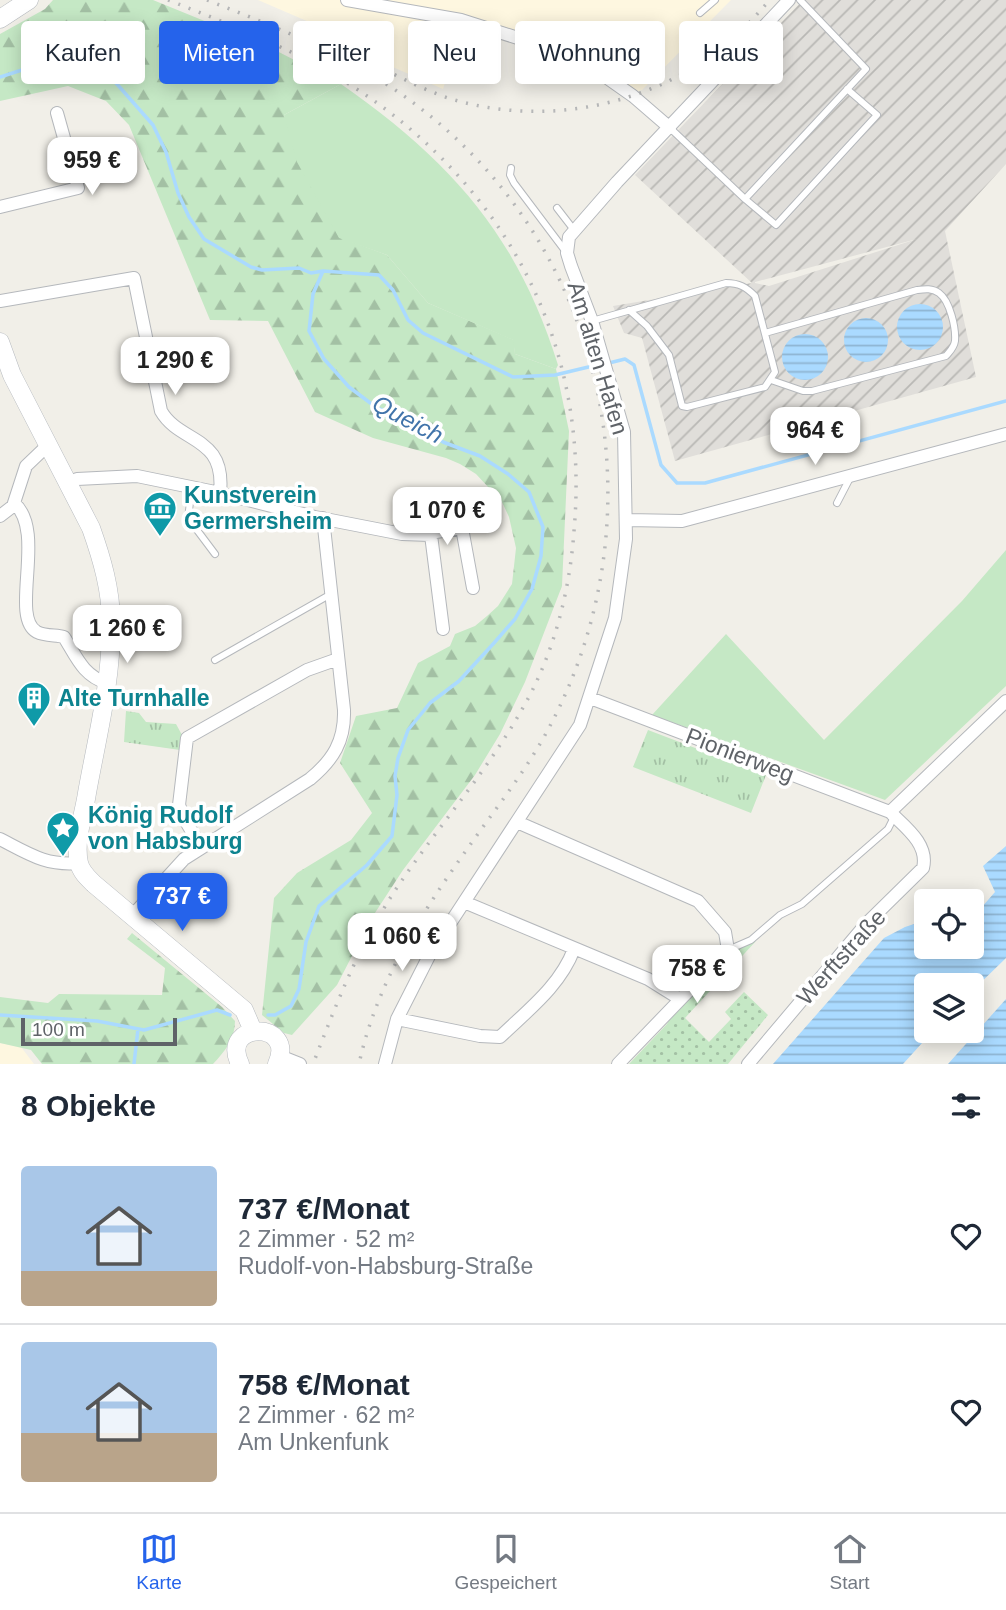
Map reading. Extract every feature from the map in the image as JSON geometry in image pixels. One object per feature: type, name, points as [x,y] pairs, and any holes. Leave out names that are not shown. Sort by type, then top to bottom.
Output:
[{"type":"street","name":"Am alten Hafen","points":[[385,1064],[397,1019],[430,954],[580,725],[615,618],[627,520],[624,432],[592,321],[568,253],[569,237],[617,182],[789,0]]},
{"type":"street","points":[[350,1],[461,20],[543,46],[606,77],[670,128]]},
{"type":"street","points":[[0,207],[78,188],[57,113]]},
{"type":"street","points":[[0,301],[134,278],[161,411],[204,445],[215,458],[220,470],[220,493]]},
{"type":"street","points":[[1,349],[69,482],[100,553],[109,593],[111,624],[107,683],[78,848],[79,863],[88,879],[239,1005],[251,1025],[274,1036],[281,1049],[279,1060],[300,1064]]},
{"type":"street","points":[[627,520],[682,521],[1006,434]]},
{"type":"street","points":[[0,516],[14,503],[26,466],[48,445]]},
{"type":"street","points":[[69,482],[77,479],[137,476],[402,534],[430,535],[462,528],[473,588]]},
{"type":"street","points":[[14,503],[23,512],[29,543],[26,606],[30,624],[38,632],[64,637],[85,671],[107,683]]},
{"type":"street","points":[[132,916],[177,865],[310,779],[335,753],[344,725],[323,518]]},
{"type":"street","points":[[430,535],[443,629]]},
{"type":"street","points":[[201,847],[179,805],[187,737],[307,670],[338,659]]},
{"type":"street","name":"Pionierweg","points":[[590,698],[892,814]]},
{"type":"street","points":[[892,814],[1006,701]]},
{"type":"street","name":"Werftstraße","points":[[748,1064],[866,924],[918,876],[923,868],[924,852],[920,844],[892,814]]},
{"type":"street","points":[[517,822],[698,901],[725,932],[728,950],[618,1064]]},
{"type":"street","points":[[0,839],[44,862],[79,863]]},
{"type":"street","points":[[464,902],[649,979],[680,999]]},
{"type":"street","points":[[397,1019],[480,1036],[500,1037],[556,982],[574,949]]},
{"type":"street","points":[[238,1063],[238,1042],[251,1025]]},
{"type":"lane","points":[[700,13],[715,0]]},
{"type":"lane","points":[[745,199],[866,69],[800,0]]},
{"type":"lane","points":[[670,128],[776,225],[877,115],[847,89]]},
{"type":"lane","points":[[511,169],[510,175],[514,183],[568,253]]},
{"type":"lane","points":[[557,208],[574,230]]},
{"type":"lane","points":[[592,321],[629,310],[726,283],[736,283],[755,296],[775,372],[765,387],[687,407],[681,406],[669,355],[647,326],[629,310]]},
{"type":"lane","points":[[765,333],[928,289],[937,292],[948,305],[955,337],[946,356],[813,391],[803,391],[771,380]]},
{"type":"lane","points":[[837,503],[852,475]]},
{"type":"lane","points":[[192,487],[188,518],[215,554]]},
{"type":"lane","points":[[215,660],[331,594]]},
{"type":"lane","points":[[728,950],[751,940],[780,915],[810,897],[888,829],[892,814]]},
{"type":"shaded area","points":[[258,0],[731,0],[710,21],[679,21],[679,53],[665,67],[665,21],[515,21],[515,44],[501,40],[501,21],[408,21],[408,74],[394,68],[394,21],[307,21]]},
{"type":"shaded area","points":[[803,0],[1006,0],[1006,164],[945,231],[976,377],[675,461],[642,338],[624,333],[613,306],[752,283],[635,175],[722,84],[783,84],[783,21]],"holes":[[[917,239],[769,286],[755,282]]]},
{"type":"shaded area","points":[[432,84],[445,84],[443,89]]},
{"type":"shaded area","points":[[603,84],[648,84],[642,90],[623,95]]},
{"type":"shaded area","points":[[0,1043],[21,1047],[34,1064],[0,1064]]},
{"type":"green space","points":[[53,0],[153,0],[204,21],[159,21],[159,84],[279,84],[279,52],[293,59],[293,84],[341,84],[284,115],[339,237],[387,255],[428,303],[514,340],[515,354],[556,369],[569,431],[562,586],[525,682],[500,734],[475,775],[403,870],[371,919],[337,985],[292,1035],[284,1033],[262,1015],[274,898],[297,873],[351,840],[372,813],[340,763],[356,716],[397,708],[418,663],[450,646],[455,634],[475,626],[498,606],[512,584],[516,548],[509,517],[502,502],[476,474],[460,464],[373,438],[315,412],[268,321],[210,320],[129,125],[106,101],[68,86],[0,101],[0,34],[21,22],[21,84],[145,84],[145,21],[23,21],[45,9]]},
{"type":"green space","points":[[341,84],[416,142],[476,205],[501,240],[542,319],[558,365],[556,369],[515,354],[513,340],[428,303],[387,255],[339,238],[297,162],[284,115]]},
{"type":"green space","points":[[1006,550],[1006,686],[885,800],[652,715],[726,634],[824,740],[962,601]]},
{"type":"green space","points":[[126,711],[139,713],[146,722],[176,724],[182,735],[180,750],[124,742]]},
{"type":"green space","points":[[648,730],[766,775],[751,813],[633,767]]},
{"type":"green space","points":[[132,933],[222,1007],[235,1021],[229,1044],[213,1064],[42,1064],[31,1050],[0,1043],[0,997],[48,1003],[59,994],[162,995],[165,968],[127,939]]},
{"type":"green space","points":[[756,941],[685,1018],[709,1042],[731,1019],[725,1012],[744,992],[768,1015],[728,1064],[629,1064],[712,972],[735,950]]},
{"type":"water","points":[[920,304],[936,311],[943,327],[936,343],[920,350],[904,343],[897,327],[904,311]]},
{"type":"water","points":[[866,318],[881,325],[888,340],[881,355],[866,362],[851,355],[844,340],[851,325]]},
{"type":"water","points":[[805,334],[822,340],[828,357],[822,374],[805,380],[788,374],[782,357],[788,340]]},
{"type":"water","points":[[1006,846],[1006,958],[984,979],[984,973],[914,973],[914,1043],[922,1043],[903,1064],[773,1064],[884,938],[905,927],[914,924],[914,959],[984,959],[984,905],[995,892],[983,866]]},
{"type":"water","points":[[1006,999],[1006,1064],[948,1064],[967,1043],[984,1043],[984,1024]]},
{"type":"waterway","points":[[0,77],[28,68],[75,66],[98,73],[116,83],[153,125],[166,152],[178,193],[189,217],[204,239],[251,267],[262,270],[299,268],[311,273],[323,271],[379,275],[393,290],[408,320],[423,333],[513,377],[555,375],[601,364]]},
{"type":"waterway","name":"Queich","points":[[268,1015],[275,1015],[291,1006],[299,989],[306,942],[319,906],[367,865],[392,836],[397,795],[395,776],[408,730],[430,703],[459,681],[515,619],[532,589],[541,556],[543,527],[529,492],[480,456],[443,442],[405,419],[377,408],[349,387],[324,359],[309,331],[313,294],[323,271]]},
{"type":"waterway","name":"Queich","points":[[609,363],[625,359],[634,365],[661,465],[677,483],[705,483],[1006,401]]},
{"type":"waterway","name":"Queich","points":[[0,1015],[97,1021],[144,1030],[217,1010],[230,1015]]},
{"type":"waterway","points":[[134,1064],[138,1029]]},
{"type":"railway","points":[[168,0],[254,35],[336,76],[388,111],[435,152],[476,196],[510,245],[537,296],[557,351],[570,409],[576,469],[574,531],[566,593],[549,653],[532,691],[501,743],[383,910],[350,974],[313,1064]]},
{"type":"railway","points":[[207,0],[295,36],[378,79],[429,115],[491,175],[540,242],[575,317],[598,396],[608,477],[603,560],[585,641],[553,720],[537,749],[442,885],[392,970],[379,1000],[359,1064]]},
{"type":"railway","points":[[394,74],[437,94],[483,107],[555,111],[590,106],[659,86],[691,69],[728,44],[770,0]]},
{"type":"place","name":"Kunstverein Germersheim","points":[[160,538]]},
{"type":"place","name":"Alte Turnhalle","points":[[34,728]]},
{"type":"place","name":"König Rudolf von Habsburg","points":[[63,858]]}]
